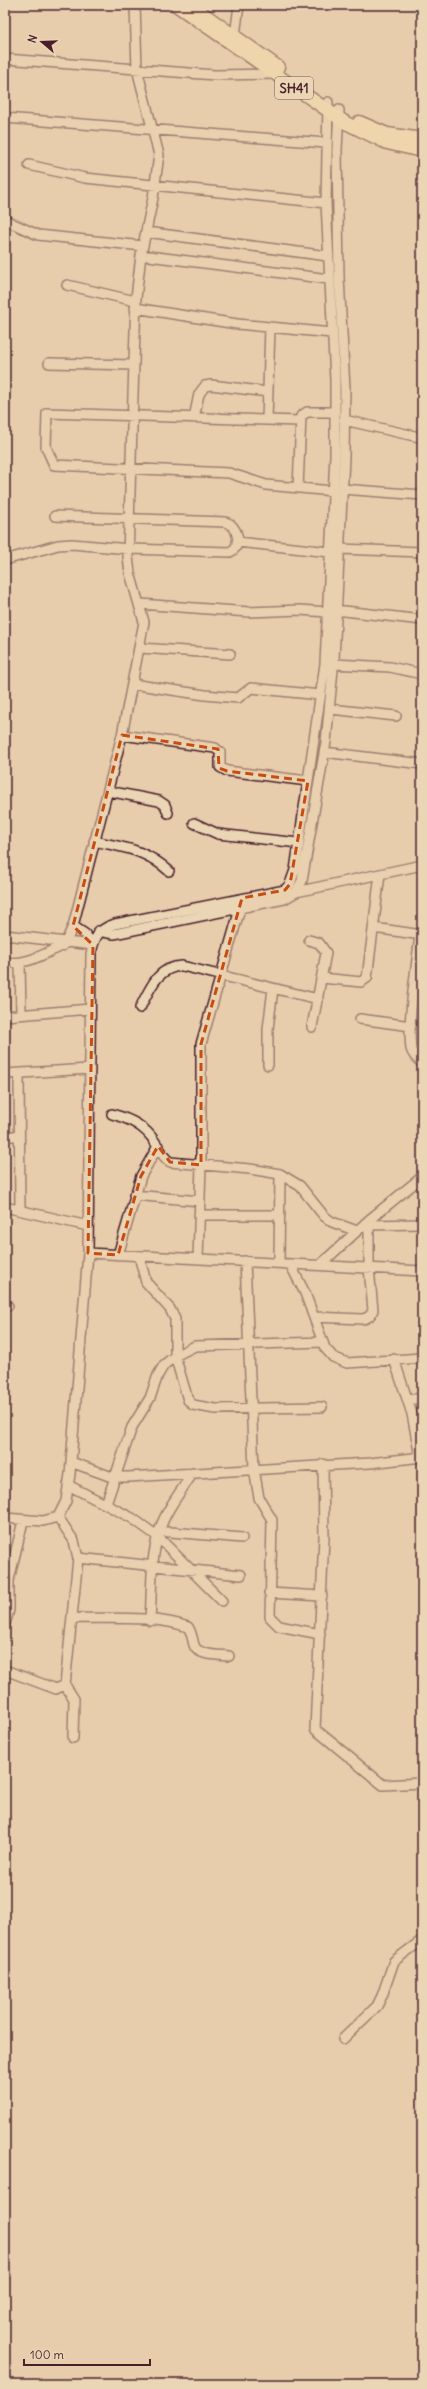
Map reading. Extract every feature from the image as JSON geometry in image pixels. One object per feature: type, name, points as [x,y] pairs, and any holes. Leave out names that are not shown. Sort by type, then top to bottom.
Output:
[{"type":"main road","name":"SH41","points":[[176,5],[275,74],[386,143],[422,151]]},
{"type":"main road","name":"SH41","points":[[191,5],[235,36],[327,106]]},
{"type":"main road","name":"SH41","points":[[339,114],[387,134],[422,139]]},
{"type":"street","points":[[5,962],[20,964],[66,942],[73,926],[122,735],[144,622],[130,573],[128,549],[133,365],[135,305],[142,250],[159,155],[137,69],[135,5]]},
{"type":"street","points":[[235,36],[239,5]]},
{"type":"street","points":[[5,59],[215,75],[275,74]]},
{"type":"street","points":[[327,106],[326,203],[338,490]]},
{"type":"street","points":[[5,1518],[24,1521],[52,1521],[58,1517],[66,1501],[71,1462],[88,1253],[91,954],[98,931],[114,924],[284,890],[294,875],[332,611],[338,490],[344,420],[339,277],[337,150],[339,114]]},
{"type":"street","points":[[5,118],[326,143]]},
{"type":"street","points":[[29,165],[85,178],[155,184],[326,203]]},
{"type":"street","points":[[5,220],[38,235],[329,279]]},
{"type":"street","points":[[146,232],[328,256]]},
{"type":"street","points":[[68,285],[135,305],[270,328],[332,333]]},
{"type":"street","points":[[267,420],[270,328]]},
{"type":"street","points":[[49,363],[133,365]]},
{"type":"street","points":[[194,418],[199,394],[205,386],[211,385],[268,392]]},
{"type":"street","points":[[298,488],[301,416],[307,412],[335,412]]},
{"type":"street","points":[[300,421],[132,417],[47,413],[46,447],[54,465],[229,473],[266,485],[422,495]]},
{"type":"street","points":[[344,420],[419,437]]},
{"type":"street","points":[[5,560],[58,544],[128,549],[230,552],[235,548],[237,542],[237,531],[234,526],[225,522],[129,520],[55,516]]},
{"type":"street","points":[[237,542],[335,551],[422,552]]},
{"type":"street","points":[[140,604],[249,612],[300,610],[332,611],[422,620]]},
{"type":"street","points":[[296,892],[300,887],[305,869],[330,709],[334,664],[332,611]]},
{"type":"street","points":[[140,648],[230,654]]},
{"type":"street","points":[[334,664],[390,667],[422,674]]},
{"type":"street","points":[[132,684],[217,697],[238,698],[251,688],[320,695]]},
{"type":"street","points":[[330,709],[396,716]]},
{"type":"street","points":[[122,735],[215,748],[220,752],[220,767],[227,771],[308,781]]},
{"type":"street","points":[[324,752],[422,764]]},
{"type":"street","points":[[108,791],[159,800],[165,805],[168,813]]},
{"type":"street","points":[[194,823],[218,834],[299,843]]},
{"type":"street","points":[[94,841],[145,853],[154,858],[169,871]]},
{"type":"street","points":[[98,931],[114,934],[240,909],[284,899],[296,892],[422,865]]},
{"type":"street","points":[[322,978],[361,982],[367,978],[380,874]]},
{"type":"street","points":[[198,1259],[201,1165],[201,1044],[222,977],[240,909]]},
{"type":"street","points":[[73,926],[85,934],[93,945]]},
{"type":"street","points":[[374,928],[421,935],[411,1026],[412,1050],[416,1059],[422,1063]]},
{"type":"street","points":[[5,936],[93,945]]},
{"type":"street","points":[[309,940],[319,943],[326,953],[312,1027]]},
{"type":"street","points":[[20,964],[21,1014]]},
{"type":"street","points":[[140,1008],[157,978],[172,966],[182,966],[222,977],[318,999]]},
{"type":"street","points":[[268,1065],[268,1028],[273,989]]},
{"type":"street","points":[[5,1016],[90,1009]]},
{"type":"street","points":[[360,1018],[411,1026]]},
{"type":"street","points":[[5,1074],[90,1069]]},
{"type":"street","points":[[19,1074],[20,1210]]},
{"type":"street","points":[[112,1114],[124,1117],[146,1129],[158,1146],[164,1158],[170,1162],[250,1168],[280,1174],[300,1186],[324,1216],[332,1222],[357,1231]]},
{"type":"street","points":[[5,1136],[19,1136]]},
{"type":"street","points":[[118,1255],[134,1195],[141,1176],[158,1146]]},
{"type":"street","points":[[279,1263],[280,1174]]},
{"type":"street","points":[[320,1265],[357,1231],[369,1223],[422,1177]]},
{"type":"street","points":[[134,1195],[200,1201]]},
{"type":"street","points":[[5,1207],[88,1226]]},
{"type":"street","points":[[200,1215],[280,1215]]},
{"type":"street","points":[[369,1223],[422,1224]]},
{"type":"street","points":[[314,1317],[367,1319],[373,1310],[369,1268],[369,1223]]},
{"type":"street","points":[[88,1253],[422,1270]]},
{"type":"street","points":[[139,1256],[146,1282],[170,1310],[175,1319],[175,1356],[188,1400],[193,1405],[215,1409],[322,1407]]},
{"type":"street","points":[[245,1261],[247,1344],[254,1469],[259,1498],[272,1520],[268,1610],[273,1623],[279,1626],[320,1634]]},
{"type":"street","points":[[290,1264],[326,1348],[339,1361],[347,1363],[422,1358]]},
{"type":"street","points":[[106,1504],[132,1427],[150,1398],[158,1375],[164,1366],[175,1356],[195,1346],[324,1342]]},
{"type":"street","points":[[71,1462],[101,1474],[115,1477],[323,1464],[370,1463],[421,1457],[408,1400],[394,1359]]},
{"type":"street","points":[[408,1400],[422,1398]]},
{"type":"street","points":[[323,1464],[324,1537],[322,1596],[314,1729],[383,1785],[422,1783]]},
{"type":"street","points":[[150,1621],[158,1533],[180,1492],[193,1473]]},
{"type":"street","points":[[68,1485],[158,1533],[222,1601]]},
{"type":"street","points":[[58,1517],[74,1541],[78,1558],[64,1685],[74,1699],[73,1738]]},
{"type":"street","points":[[5,1624],[9,1610],[7,1580],[24,1521]]},
{"type":"street","points":[[158,1533],[242,1538]]},
{"type":"street","points":[[78,1558],[154,1566],[190,1568],[241,1575]]},
{"type":"street","points":[[269,1593],[322,1596]]},
{"type":"street","points":[[72,1618],[150,1621],[188,1627],[194,1647],[205,1653],[228,1656]]},
{"type":"street","points":[[5,1670],[56,1689],[64,1685]]},
{"type":"street","points":[[343,2039],[377,2006],[394,1961],[422,1940]]},
{"type":"highlighted area","points":[[122,735],[218,749],[219,768],[227,771],[308,781],[290,884],[285,890],[242,898],[201,1044],[201,1165],[170,1162],[158,1146],[141,1176],[118,1255],[88,1253],[93,945],[73,926]]}]
